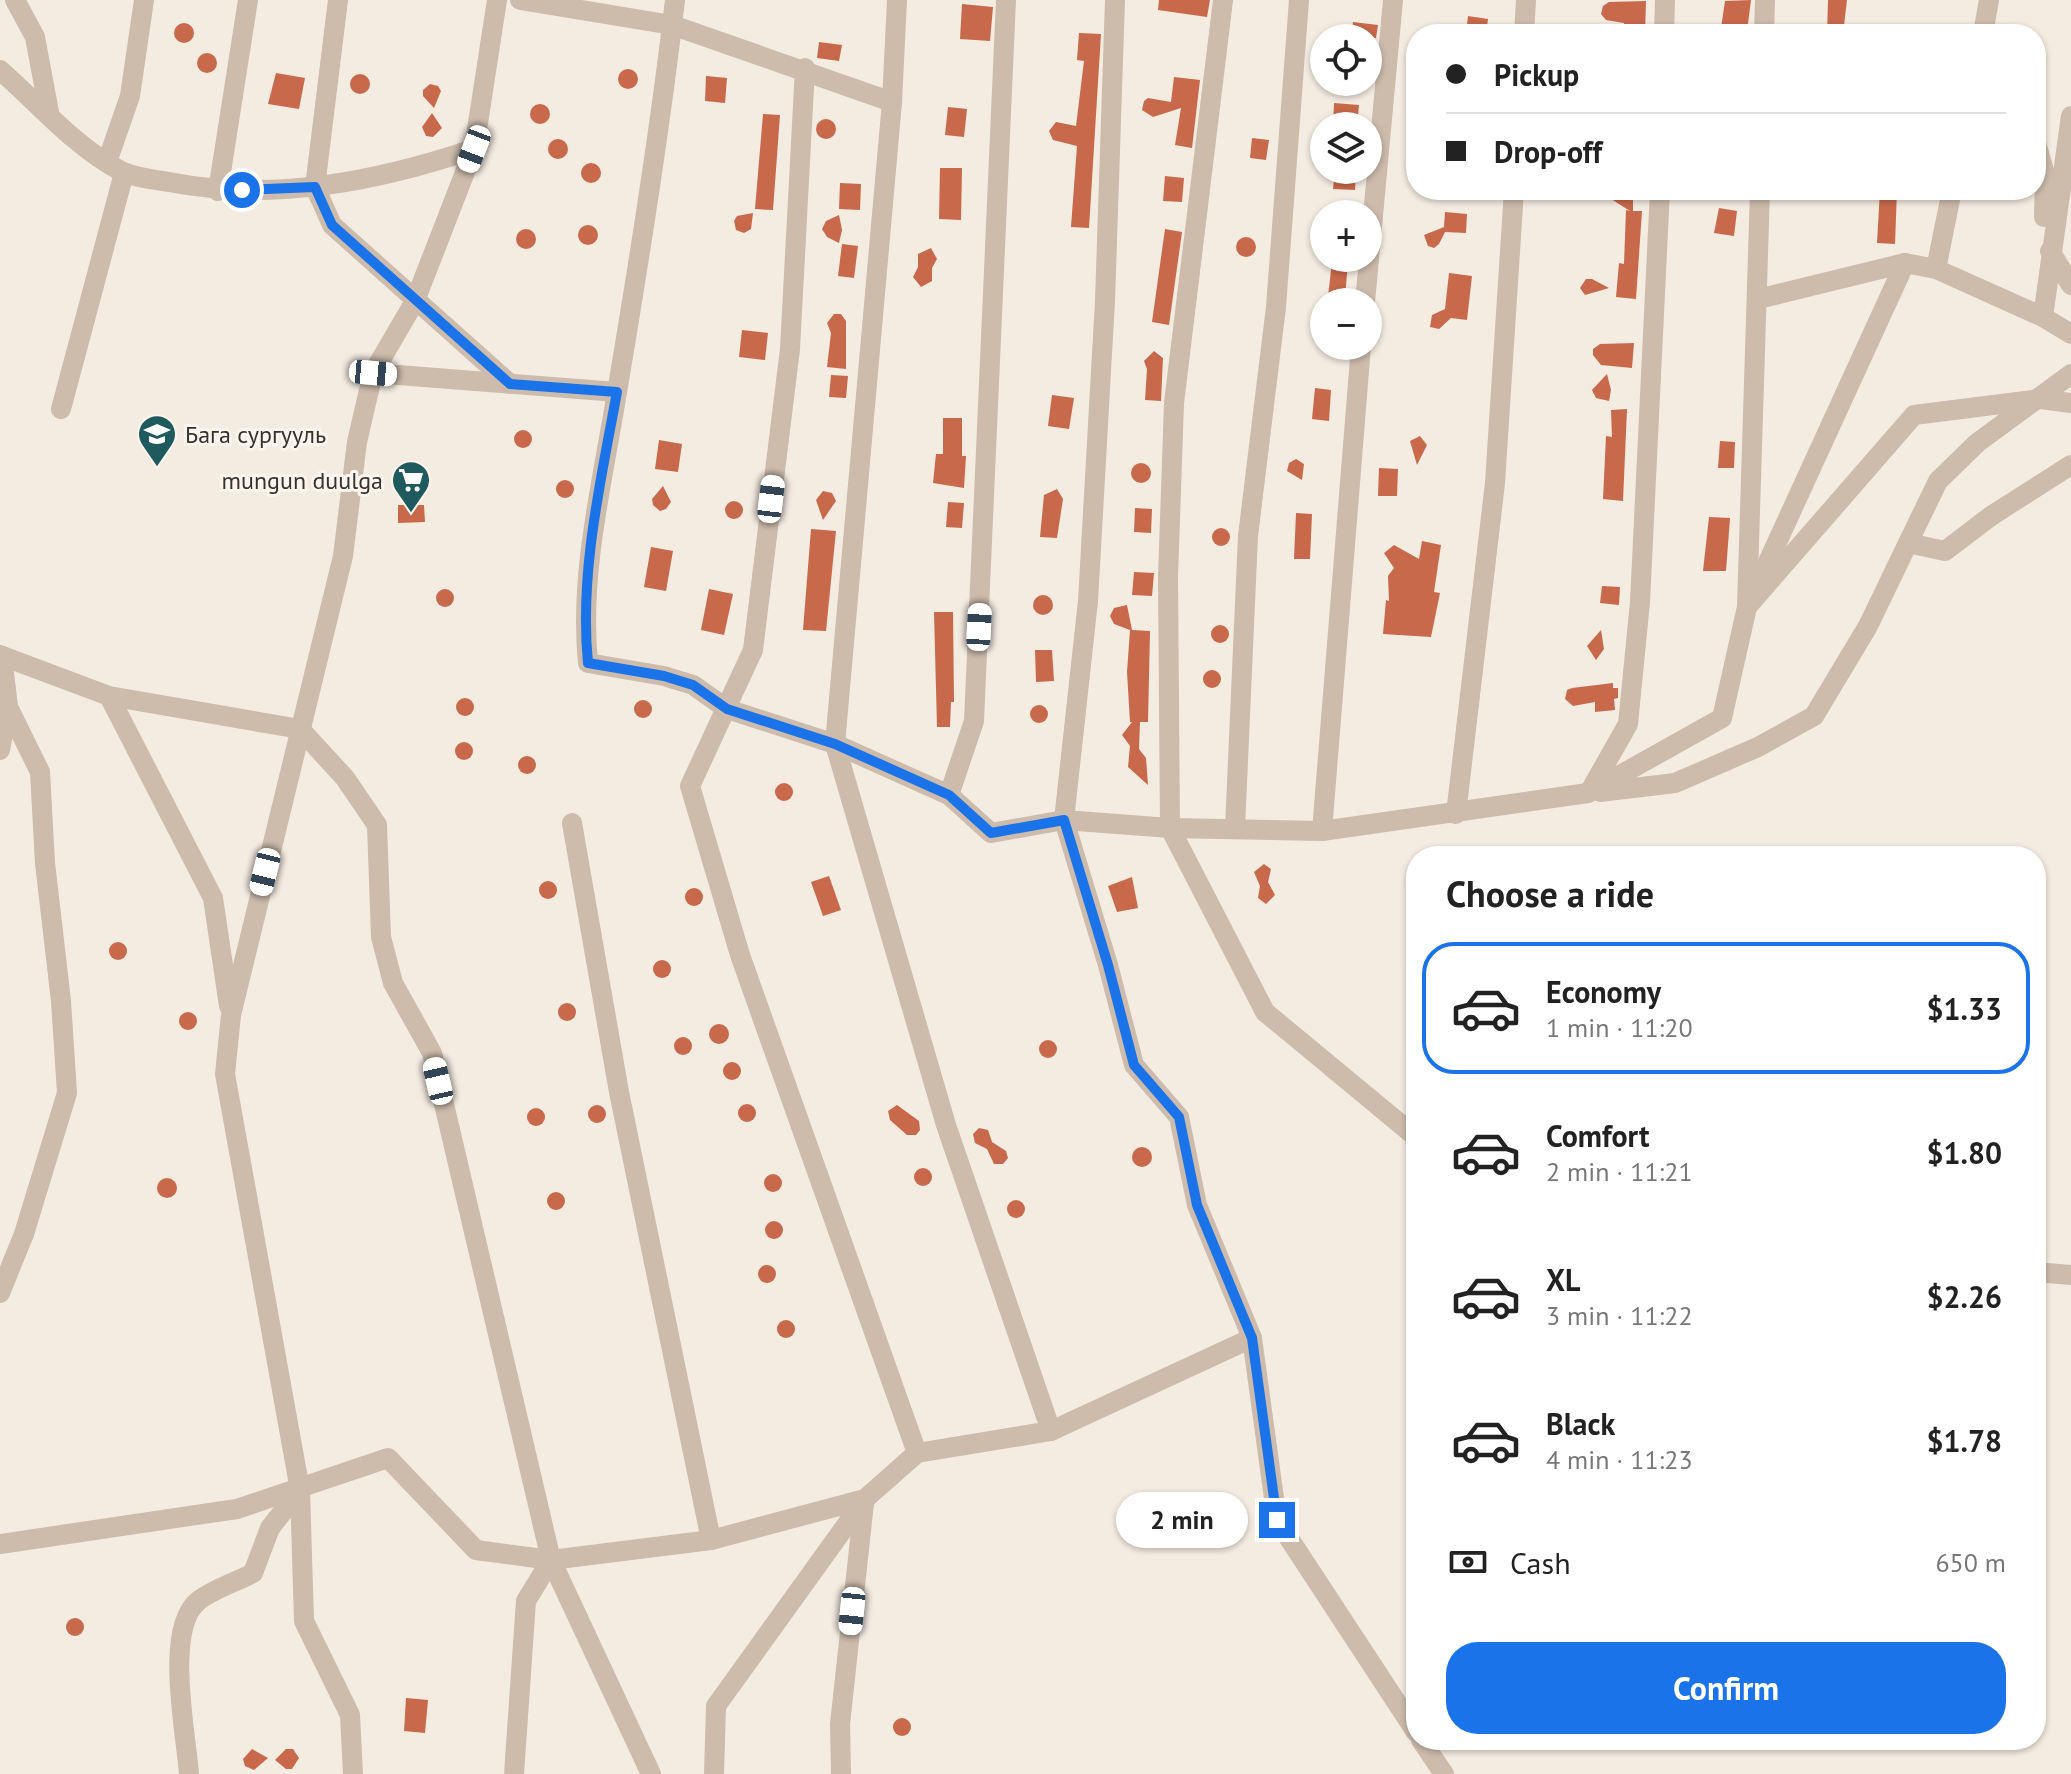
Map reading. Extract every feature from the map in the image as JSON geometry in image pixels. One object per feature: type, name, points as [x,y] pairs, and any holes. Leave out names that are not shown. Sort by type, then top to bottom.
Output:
[{"type":"street","points":[[15,0],[35,37],[49,112]]},
{"type":"street","points":[[61,409],[130,96],[144,0]]},
{"type":"street","points":[[218,191],[248,0]]},
{"type":"street","points":[[338,0],[315,187],[332,225],[510,384]]},
{"type":"street","points":[[353,1774],[350,1715],[304,1621],[300,1490],[225,1074],[231,1015],[343,556],[357,442],[373,373],[415,301],[474,149],[497,0]]},
{"type":"street","points":[[520,0],[672,25],[805,68],[892,102]]},
{"type":"street","points":[[675,0],[617,392],[596,509],[584,628],[588,663],[664,676],[693,685],[727,709],[835,744],[949,795],[991,833],[1064,820],[1170,828],[1322,831],[1675,783],[1758,747],[1814,716],[1868,626],[1938,481],[1977,443],[2041,399],[2071,374]]},
{"type":"street","points":[[897,0],[892,102],[835,744],[946,1125],[1051,1431]]},
{"type":"street","points":[[949,795],[974,721],[1006,0]]},
{"type":"street","points":[[1115,0],[1105,301],[1088,601],[1064,820],[1108,965],[1134,1065],[1179,1117],[1197,1205],[1252,1338],[1277,1520],[1406,1717]]},
{"type":"street","points":[[1223,0],[1174,403],[1168,577],[1170,828],[1265,1012],[1406,1129]]},
{"type":"street","points":[[1235,828],[1248,536],[1276,307],[1299,0]]},
{"type":"street","points":[[1366,288],[1393,0]]},
{"type":"street","points":[[1525,24],[1526,0]]},
{"type":"street","points":[[1664,24],[1665,0]]},
{"type":"street","points":[[1764,24],[1765,0]]},
{"type":"street","points":[[805,68],[790,349],[753,650],[690,786],[740,955],[917,1453]]},
{"type":"street","points":[[0,70],[115,168],[218,191],[315,187],[381,177],[474,149]]},
{"type":"street","points":[[2043,317],[2071,116]]},
{"type":"street","points":[[1456,814],[1495,483],[1513,200]]},
{"type":"street","points":[[1588,793],[1628,724],[1640,602],[1660,200]]},
{"type":"street","points":[[1588,793],[1722,718],[1747,607],[1760,200]]},
{"type":"street","points":[[1936,269],[1950,200]]},
{"type":"street","points":[[2045,200],[2042,230],[2051,255],[2071,285]]},
{"type":"street","points":[[1747,607],[1905,263]]},
{"type":"street","points":[[1758,299],[1905,263],[1936,269],[2043,317],[2071,334]]},
{"type":"street","points":[[1322,831],[1360,360]]},
{"type":"street","points":[[373,373],[617,392]]},
{"type":"street","points":[[1747,607],[1914,415],[2041,399],[2071,403]]},
{"type":"street","points":[[1908,543],[1945,551],[1991,516],[2071,465]]},
{"type":"street","points":[[0,750],[8,707],[1,655],[109,696],[300,729],[345,778],[377,825],[381,937],[393,983],[432,1053],[551,1560],[651,1774]]},
{"type":"street","points":[[109,696],[213,898],[231,1015]]},
{"type":"street","points":[[0,1293],[24,1234],[67,1093],[61,1001],[45,863],[40,772],[8,707]]},
{"type":"street","points":[[572,823],[619,1092],[711,1540]]},
{"type":"street","points":[[2046,1273],[2071,1275]]},
{"type":"street","points":[[714,1774],[716,1706],[865,1499],[917,1453],[1051,1431],[1252,1338]]},
{"type":"street","points":[[0,1544],[237,1509],[388,1458],[476,1550],[551,1560],[711,1540],[865,1499]]},
{"type":"street","points":[[189,1774],[180,1690],[181,1630],[197,1602],[253,1573],[270,1528],[300,1490]]},
{"type":"street","points":[[841,1774],[840,1724],[865,1499]]},
{"type":"street","points":[[514,1774],[526,1601],[551,1560]]},
{"type":"street","points":[[1428,1750],[1444,1774]]},
{"type":"building","points":[[1159,0],[1210,0],[1207,17],[1158,10]]},
{"type":"building","points":[[1751,0],[1748,24],[1722,24],[1725,1]]},
{"type":"building","points":[[1828,0],[1847,0],[1844,24],[1827,24]]},
{"type":"building","points":[[1646,1],[1645,24],[1606,20],[1601,14],[1603,6],[1609,2]]},
{"type":"building","points":[[962,4],[993,7],[990,41],[960,39]]},
{"type":"building","points":[[1468,16],[1488,19],[1487,24],[1467,24]]},
{"type":"building","points":[[184,23],[191,26],[194,33],[191,40],[184,43],[177,40],[174,33],[177,26]]},
{"type":"building","points":[[1079,33],[1101,34],[1089,228],[1071,227],[1077,146],[1053,140],[1049,131],[1056,122],[1076,126],[1084,61],[1077,60]]},
{"type":"building","points":[[819,42],[842,45],[839,61],[817,58]]},
{"type":"building","points":[[207,53],[214,56],[217,63],[214,70],[207,73],[200,70],[197,63],[200,56]]},
{"type":"building","points":[[628,69],[635,72],[638,79],[635,86],[628,89],[621,86],[618,79],[621,72]]},
{"type":"building","points":[[276,73],[305,78],[299,109],[268,104]]},
{"type":"building","points":[[360,74],[367,77],[370,84],[367,91],[360,94],[353,91],[350,84],[353,77]]},
{"type":"building","points":[[706,76],[727,78],[725,103],[705,101]]},
{"type":"building","points":[[1174,77],[1200,80],[1192,148],[1175,145],[1181,108],[1153,117],[1142,110],[1148,98],[1171,102]]},
{"type":"building","points":[[430,84],[438,86],[441,91],[434,108],[423,96],[423,90]]},
{"type":"building","points":[[1334,103],[1359,105],[1358,112],[1334,112]]},
{"type":"building","points":[[540,104],[547,107],[550,114],[547,121],[540,124],[533,121],[530,114],[533,107]]},
{"type":"building","points":[[948,107],[967,109],[964,137],[945,135]]},
{"type":"building","points":[[432,113],[442,128],[433,137],[426,136],[422,127]]},
{"type":"building","points":[[763,114],[780,115],[773,210],[755,209]]},
{"type":"building","points":[[826,119],[833,122],[836,129],[833,136],[826,139],[819,136],[816,129],[819,122]]},
{"type":"building","points":[[1252,138],[1269,140],[1266,160],[1250,158]]},
{"type":"building","points":[[558,139],[565,142],[568,149],[565,156],[558,159],[551,156],[548,149],[551,142]]},
{"type":"building","points":[[591,163],[598,166],[601,173],[598,180],[591,183],[584,180],[581,173],[584,166]]},
{"type":"building","points":[[940,168],[962,168],[961,220],[939,219]]},
{"type":"building","points":[[1165,176],[1184,178],[1182,202],[1163,201]]},
{"type":"building","points":[[840,183],[861,184],[860,210],[839,209]]},
{"type":"building","points":[[1334,184],[1355,184],[1355,190],[1333,189]]},
{"type":"building","points":[[1613,200],[1633,200],[1633,211],[1642,211],[1636,299],[1616,297],[1619,263],[1624,264],[1626,210],[1630,211]]},
{"type":"building","points":[[1879,200],[1897,200],[1895,244],[1877,243]]},
{"type":"building","points":[[1719,208],[1737,211],[1734,236],[1714,233]]},
{"type":"building","points":[[1445,212],[1467,214],[1466,233],[1445,232],[1439,244],[1434,248],[1428,246],[1424,235],[1444,227]]},
{"type":"building","points":[[753,213],[751,229],[744,233],[736,230],[734,221],[737,216]]},
{"type":"building","points":[[839,215],[842,230],[839,243],[827,237],[822,229],[826,221]]},
{"type":"building","points":[[588,225],[595,228],[598,235],[595,242],[588,245],[581,242],[578,235],[581,228]]},
{"type":"building","points":[[526,229],[533,232],[536,239],[533,246],[526,249],[519,246],[516,239],[519,232]]},
{"type":"building","points":[[1165,229],[1182,232],[1169,325],[1152,322]]},
{"type":"building","points":[[1246,237],[1253,240],[1256,247],[1253,254],[1246,257],[1239,254],[1236,247],[1239,240]]},
{"type":"building","points":[[842,244],[858,246],[854,278],[838,276]]},
{"type":"building","points":[[931,248],[937,259],[932,268],[932,281],[921,287],[913,277],[918,267],[918,254]]},
{"type":"building","points":[[1331,272],[1347,272],[1346,288],[1329,288]]},
{"type":"building","points":[[1449,273],[1472,276],[1467,320],[1451,318],[1439,329],[1430,327],[1432,315],[1445,309]]},
{"type":"building","points":[[1586,279],[1609,288],[1585,295],[1580,288]]},
{"type":"building","points":[[834,314],[841,314],[846,321],[846,369],[827,367],[831,333],[827,323]]},
{"type":"building","points":[[742,330],[768,333],[765,360],[739,357]]},
{"type":"building","points":[[1634,343],[1632,368],[1601,365],[1593,355],[1593,349],[1600,344]]},
{"type":"building","points":[[1154,351],[1163,358],[1161,401],[1145,400],[1147,369],[1144,361]]},
{"type":"building","points":[[1607,374],[1611,390],[1609,401],[1596,398],[1592,390]]},
{"type":"building","points":[[831,375],[848,376],[846,398],[829,397]]},
{"type":"building","points":[[1315,388],[1331,390],[1329,421],[1312,419]]},
{"type":"building","points":[[1052,395],[1074,398],[1069,429],[1048,426]]},
{"type":"building","points":[[1627,409],[1623,501],[1603,499],[1606,436],[1612,437],[1611,410]]},
{"type":"building","points":[[943,418],[962,418],[962,456],[966,456],[964,488],[933,483],[936,454],[943,454]]},
{"type":"building","points":[[523,430],[532,439],[523,448],[514,439]]},
{"type":"building","points":[[1420,436],[1427,445],[1417,465],[1410,441]]},
{"type":"building","points":[[659,440],[682,444],[678,472],[655,469]]},
{"type":"building","points":[[1720,441],[1735,442],[1734,468],[1718,468]]},
{"type":"building","points":[[1296,459],[1304,464],[1302,480],[1287,471],[1289,463]]},
{"type":"building","points":[[1141,463],[1148,466],[1151,473],[1148,480],[1141,483],[1134,480],[1131,473],[1134,466]]},
{"type":"building","points":[[1379,468],[1398,469],[1397,496],[1378,496]]},
{"type":"building","points":[[561,480],[569,480],[574,489],[572,496],[561,498],[556,493],[556,485]]},
{"type":"building","points":[[663,486],[671,502],[660,511],[653,505],[652,499]]},
{"type":"building","points":[[1057,489],[1063,499],[1057,538],[1040,537],[1044,495]]},
{"type":"building","points":[[823,491],[832,493],[836,501],[823,520],[816,500]]},
{"type":"building","points":[[730,501],[738,501],[743,510],[741,517],[730,519],[725,514],[725,506]]},
{"type":"building","points":[[948,502],[964,503],[962,528],[946,527]]},
{"type":"building","name":"mungun duulga","points":[[398,505],[424,505],[425,522],[398,523]]},
{"type":"building","points":[[1135,508],[1152,509],[1151,533],[1134,532]]},
{"type":"building","points":[[1296,513],[1312,514],[1310,559],[1294,559]]},
{"type":"building","points":[[1709,517],[1730,518],[1726,571],[1703,571]]},
{"type":"building","points":[[1217,528],[1225,528],[1230,537],[1228,544],[1217,546],[1212,541],[1212,533]]},
{"type":"building","points":[[811,529],[836,531],[826,631],[803,630]]},
{"type":"building","points":[[1422,541],[1441,545],[1434,592],[1440,593],[1431,637],[1383,634],[1386,600],[1389,601],[1388,576],[1394,568],[1384,553],[1394,545],[1419,559]]},
{"type":"building","points":[[651,547],[673,551],[666,591],[644,587]]},
{"type":"building","points":[[1134,572],[1154,573],[1152,596],[1132,595]]},
{"type":"building","points":[[1602,586],[1620,587],[1619,605],[1600,603]]},
{"type":"building","points":[[441,589],[449,589],[454,598],[452,605],[441,607],[436,602],[436,594]]},
{"type":"building","points":[[709,589],[733,594],[724,635],[701,630]]},
{"type":"building","points":[[1043,595],[1050,598],[1053,605],[1050,612],[1043,615],[1036,612],[1033,605],[1036,598]]},
{"type":"building","points":[[1127,605],[1132,630],[1150,631],[1148,722],[1140,722],[1139,749],[1146,758],[1148,785],[1128,767],[1130,746],[1122,735],[1132,722],[1127,672],[1130,630],[1114,624],[1110,616],[1114,608]]},
{"type":"building","points":[[934,612],[953,612],[954,702],[951,702],[950,727],[937,727]]},
{"type":"building","points":[[1216,625],[1224,625],[1229,634],[1227,641],[1216,643],[1211,638],[1211,630]]},
{"type":"building","points":[[1601,630],[1604,649],[1596,660],[1587,646]]},
{"type":"building","points":[[1035,650],[1052,650],[1054,681],[1036,682]]},
{"type":"building","points":[[1208,670],[1216,670],[1221,679],[1219,686],[1208,688],[1203,683],[1203,675]]},
{"type":"building","points":[[1613,683],[1613,688],[1618,688],[1618,698],[1614,699],[1615,710],[1595,712],[1595,702],[1573,706],[1565,699],[1567,690],[1572,688]]},
{"type":"building","points":[[461,698],[469,698],[474,707],[472,714],[461,716],[456,711],[456,703]]},
{"type":"building","points":[[639,700],[647,700],[652,709],[650,716],[639,718],[634,713],[634,705]]},
{"type":"building","points":[[1035,705],[1043,705],[1048,714],[1046,721],[1035,723],[1030,718],[1030,710]]},
{"type":"building","points":[[460,742],[468,742],[473,751],[471,758],[460,760],[455,755],[455,747]]},
{"type":"building","points":[[527,756],[536,765],[527,774],[518,765]]},
{"type":"building","points":[[780,783],[788,783],[793,792],[791,799],[780,801],[775,796],[775,788]]},
{"type":"building","points":[[1264,864],[1271,869],[1268,882],[1275,895],[1266,904],[1258,898],[1260,886],[1254,872]]},
{"type":"building","points":[[829,876],[841,910],[823,916],[811,882]]},
{"type":"building","points":[[1132,877],[1138,908],[1117,912],[1108,886]]},
{"type":"building","points":[[548,881],[557,890],[548,899],[539,890]]},
{"type":"building","points":[[694,888],[703,897],[694,906],[685,897]]},
{"type":"building","points":[[118,942],[127,951],[118,960],[109,951]]},
{"type":"building","points":[[658,960],[666,960],[671,969],[669,976],[658,978],[653,973],[653,965]]},
{"type":"building","points":[[563,1003],[571,1003],[576,1012],[574,1019],[563,1021],[558,1016],[558,1008]]},
{"type":"building","points":[[188,1012],[197,1021],[188,1030],[179,1021]]},
{"type":"building","points":[[719,1024],[726,1027],[729,1034],[726,1041],[719,1044],[712,1041],[709,1034],[712,1027]]},
{"type":"building","points":[[679,1037],[687,1037],[692,1046],[690,1053],[679,1055],[674,1050],[674,1042]]},
{"type":"building","points":[[1048,1040],[1057,1049],[1048,1058],[1039,1049]]},
{"type":"building","points":[[728,1062],[736,1062],[741,1071],[739,1078],[728,1080],[723,1075],[723,1067]]},
{"type":"building","points":[[743,1104],[751,1104],[756,1113],[754,1120],[743,1122],[738,1117],[738,1109]]},
{"type":"building","points":[[593,1105],[601,1105],[606,1114],[604,1121],[593,1123],[588,1118],[588,1110]]},
{"type":"building","points":[[897,1105],[919,1121],[920,1130],[916,1135],[907,1135],[890,1120],[888,1111]]},
{"type":"building","points":[[532,1108],[540,1108],[545,1117],[543,1124],[532,1126],[527,1121],[527,1113]]},
{"type":"building","points":[[979,1128],[988,1130],[992,1142],[1006,1151],[1008,1158],[1003,1164],[994,1164],[987,1149],[975,1143],[973,1134]]},
{"type":"building","points":[[1142,1147],[1149,1150],[1152,1157],[1149,1164],[1142,1167],[1135,1164],[1132,1157],[1135,1150]]},
{"type":"building","points":[[919,1168],[927,1168],[932,1177],[930,1184],[919,1186],[914,1181],[914,1173]]},
{"type":"building","points":[[773,1174],[782,1183],[773,1192],[764,1183]]},
{"type":"building","points":[[167,1178],[174,1181],[177,1188],[174,1195],[167,1198],[160,1195],[157,1188],[160,1181]]},
{"type":"building","points":[[556,1192],[565,1201],[556,1210],[547,1201]]},
{"type":"building","points":[[1012,1200],[1020,1200],[1025,1209],[1023,1216],[1012,1218],[1007,1213],[1007,1205]]},
{"type":"building","points":[[770,1221],[778,1221],[783,1230],[781,1237],[770,1239],[765,1234],[765,1226]]},
{"type":"building","points":[[763,1265],[771,1265],[776,1274],[774,1281],[763,1283],[758,1278],[758,1270]]},
{"type":"building","points":[[782,1320],[790,1320],[795,1329],[793,1336],[782,1338],[777,1333],[777,1325]]},
{"type":"building","points":[[71,1618],[79,1618],[84,1627],[82,1634],[71,1636],[66,1631],[66,1623]]},
{"type":"building","points":[[406,1698],[428,1700],[425,1733],[404,1731]]},
{"type":"building","points":[[898,1718],[906,1718],[911,1727],[909,1734],[898,1736],[893,1731],[893,1723]]},
{"type":"building","points":[[252,1749],[268,1758],[254,1770],[245,1766],[243,1759]]},
{"type":"building","points":[[286,1749],[293,1749],[299,1758],[292,1769],[286,1769],[275,1760]]},
{"type":"place","name":"Бага сургууль","points":[[157,468]]},
{"type":"place","name":"mungun duulga","points":[[411,514]]},
{"type":"route","points":[[242,190],[315,187],[332,225],[510,384],[617,392],[596,509],[584,628],[588,663],[664,676],[693,685],[727,709],[835,744],[949,795],[991,833],[1064,820],[1108,965],[1134,1065],[1179,1117],[1197,1205],[1252,1338],[1277,1520]]}]
